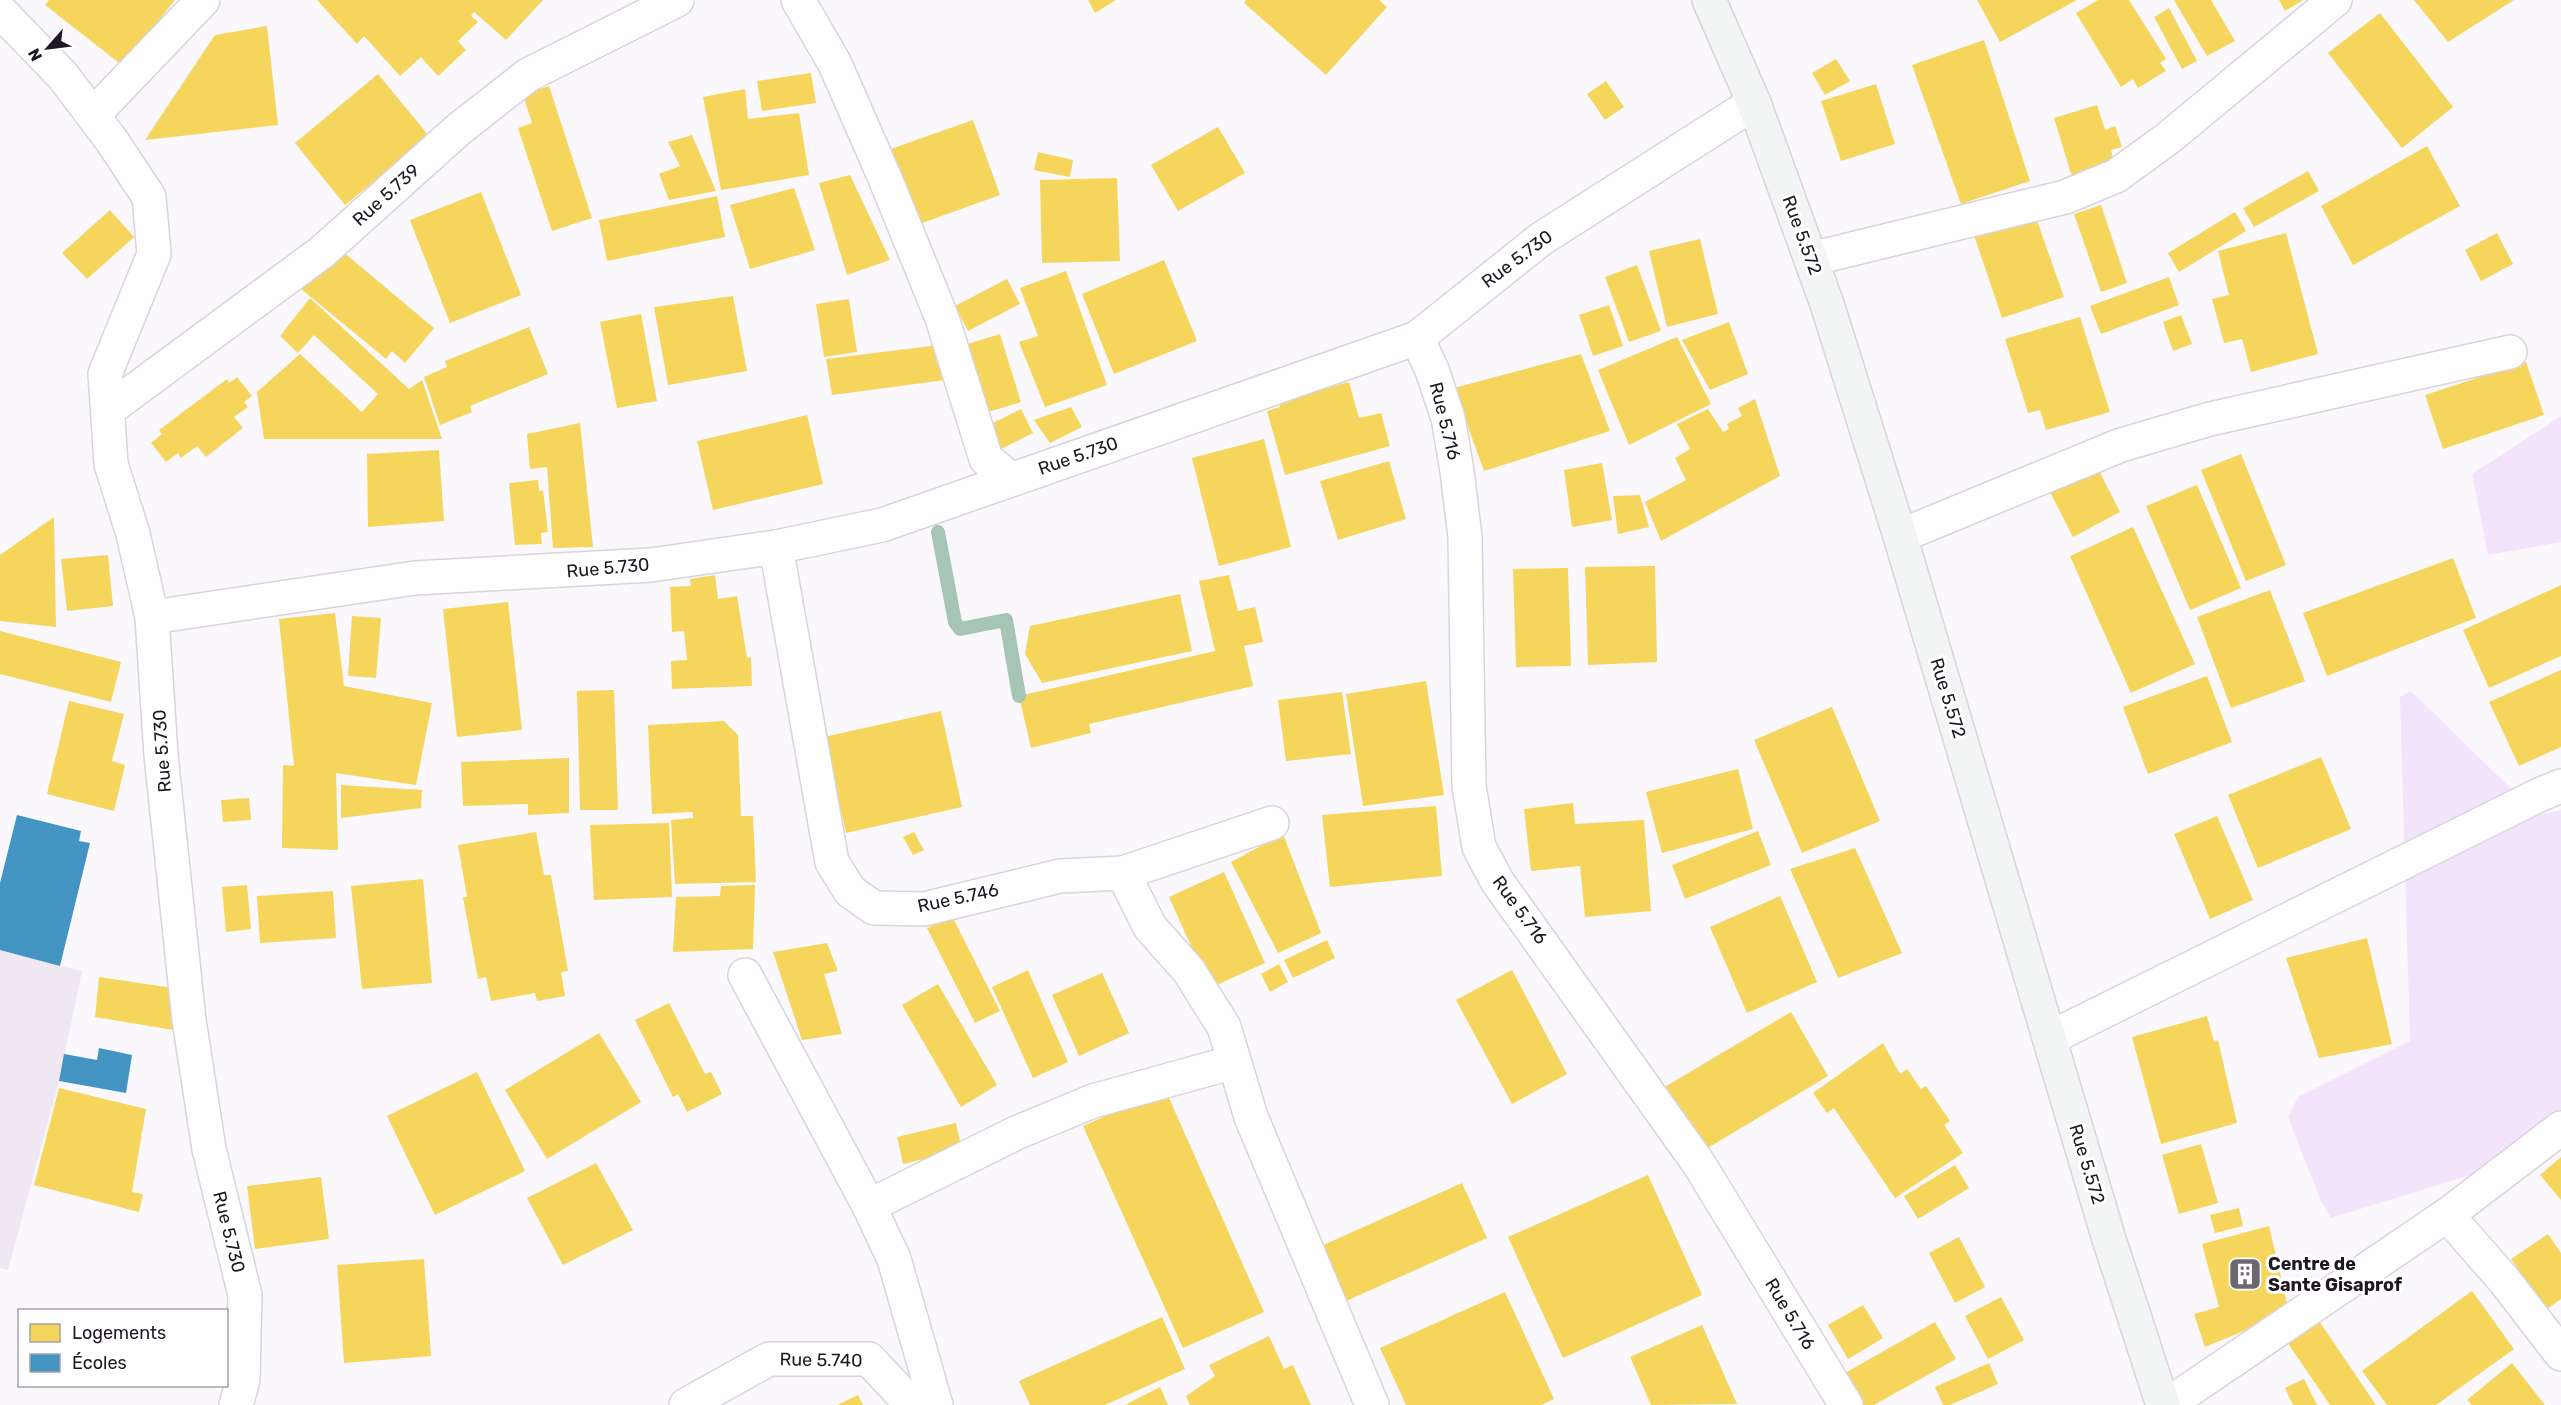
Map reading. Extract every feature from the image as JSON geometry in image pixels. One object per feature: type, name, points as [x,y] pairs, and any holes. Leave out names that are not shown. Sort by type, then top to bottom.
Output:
[{"type":"street","points":[[93,115],[203,0]]},
{"type":"street","name":"Rue 5.739","points":[[108,410],[322,252],[459,129],[528,75],[677,0]]},
{"type":"street","points":[[798,0],[835,64],[889,187],[942,318],[986,459],[1011,479]]},
{"type":"street","name":"Rue 5.572","points":[[1709,0],[1754,103],[1811,260],[1900,536],[2049,1038],[2165,1405]]},
{"type":"street","points":[[1811,260],[2065,197],[2116,176],[2166,139],[2335,0]]},
{"type":"street","points":[[0,11],[63,76],[93,115],[149,197],[154,254],[105,374],[111,464],[133,534],[152,617]]},
{"type":"street","name":"Rue 5.730","points":[[236,1405],[243,1380],[245,1295],[209,1149],[189,1020],[161,754],[152,617],[415,578],[651,565],[776,547],[882,525],[1417,338],[1541,239],[1754,103]]},
{"type":"street","name":"Rue 5.716","points":[[1417,338],[1432,370],[1448,418],[1457,471],[1464,537],[1470,786],[1479,847],[1497,881],[1699,1164],[1845,1405]]},
{"type":"street","points":[[1900,536],[2121,445],[2210,419],[2510,352]]},
{"type":"street","name":"Rue 5.746","points":[[776,547],[832,862],[850,891],[874,908],[924,909],[1060,876],[1123,873],[1272,823]]},
{"type":"street","points":[[2049,1038],[2561,786]]},
{"type":"street","points":[[1123,873],[1150,927],[1189,971],[1224,1027],[1251,1117],[1371,1405]]},
{"type":"street","points":[[745,975],[869,1206],[894,1259],[936,1405]]},
{"type":"street","points":[[869,1206],[1016,1132],[1093,1101],[1234,1062]]},
{"type":"street","points":[[2165,1405],[2447,1215],[2561,1128]]},
{"type":"street","points":[[2447,1215],[2504,1280],[2561,1354]]},
{"type":"street","name":"Rue 5.740","points":[[686,1405],[769,1359],[869,1359],[912,1405]]},
{"type":"shaded area","points":[[2561,416],[2561,542],[2488,555],[2472,474]]},
{"type":"shaded area","points":[[2411,691],[2538,815],[2561,810],[2561,1124],[2503,1165],[2331,1218],[2320,1199],[2288,1117],[2298,1097],[2410,1041],[2400,697]]},
{"type":"shaded area","points":[[0,950],[82,971],[59,1081],[8,1270],[0,1268]]},
{"type":"building: Logements","points":[[49,0],[175,0],[123,66],[45,5]]},
{"type":"building: Logements","points":[[317,0],[543,0],[506,40],[474,12],[471,16],[478,22],[458,41],[466,50],[438,76],[421,57],[400,76],[364,36],[357,44]]},
{"type":"building: Logements","points":[[1088,0],[1116,0],[1095,13]]},
{"type":"building: Logements","points":[[1246,0],[1379,0],[1387,7],[1326,75],[1244,3]]},
{"type":"building: Logements","points":[[1977,0],[2077,0],[2000,42]]},
{"type":"building: Logements","points":[[2098,0],[2129,0],[2166,59],[2160,63],[2166,71],[2138,88],[2133,79],[2121,87],[2076,13]]},
{"type":"building: Logements","points":[[2174,0],[2211,0],[2235,41],[2207,56]]},
{"type":"building: Logements","points":[[2279,0],[2303,0],[2285,11]]},
{"type":"building: Logements","points":[[2414,0],[2514,0],[2448,42]]},
{"type":"building: Logements","points":[[2169,8],[2197,61],[2182,69],[2154,17]]},
{"type":"building: Logements","points":[[2380,13],[2453,107],[2402,148],[2328,53]]},
{"type":"building: Logements","points":[[267,26],[278,125],[145,140],[215,35]]},
{"type":"building: Logements","points":[[1984,40],[2030,181],[1961,204],[1912,65]]},
{"type":"building: Logements","points":[[1836,59],[1850,81],[1825,95],[1812,73]]},
{"type":"building: Logements","points":[[811,73],[816,103],[762,111],[757,81]]},
{"type":"building: Logements","points":[[378,74],[429,136],[345,205],[295,143]]},
{"type":"building: Logements","points":[[1606,81],[1624,107],[1605,120],[1587,94]]},
{"type":"building: Logements","points":[[1876,84],[1895,144],[1841,161],[1821,101]]},
{"type":"building: Logements","points":[[549,86],[592,218],[552,231],[518,128],[532,123],[523,95]]},
{"type":"building: Logements","points":[[745,89],[748,119],[799,113],[809,175],[721,190],[703,97]]},
{"type":"building: Logements","points":[[2097,105],[2105,130],[2115,126],[2122,147],[2111,150],[2115,164],[2072,177],[2054,118]]},
{"type":"building: Logements","points":[[973,120],[1000,195],[911,227],[885,151]]},
{"type":"building: Logements","points":[[1218,127],[1245,173],[1178,211],[1151,165]]},
{"type":"building: Logements","points":[[692,135],[716,191],[669,200],[659,174],[680,166],[668,142]]},
{"type":"building: Logements","points":[[2427,146],[2460,206],[2353,265],[2321,206]]},
{"type":"building: Logements","points":[[1038,152],[1073,160],[1070,177],[1034,170]]},
{"type":"building: Logements","points":[[2308,171],[2319,191],[2254,227],[2243,208]]},
{"type":"building: Logements","points":[[850,175],[890,260],[847,275],[819,183]]},
{"type":"building: Logements","points":[[1117,178],[1120,261],[1042,263],[1040,180]]},
{"type":"building: Logements","points":[[794,188],[815,250],[750,269],[730,205]]},
{"type":"building: Logements","points":[[481,192],[521,295],[450,323],[410,220]]},
{"type":"building: Logements","points":[[717,196],[725,237],[607,261],[599,220]]},
{"type":"building: Logements","points":[[2101,205],[2127,283],[2101,292],[2074,214]]},
{"type":"building: Logements","points":[[110,210],[134,237],[87,279],[62,253]]},
{"type":"building: Logements","points":[[2235,212],[2246,231],[2179,272],[2168,253]]},
{"type":"building: Logements","points":[[2035,215],[2064,297],[2002,318],[1974,235]]},
{"type":"building: Logements","points":[[2286,233],[2318,354],[2251,372],[2242,339],[2224,343],[2212,299],[2229,295],[2218,251]]},
{"type":"building: Logements","points":[[2497,233],[2513,264],[2481,281],[2465,250]]},
{"type":"building: Logements","points":[[1700,239],[1718,314],[1667,327],[1649,251]]},
{"type":"building: Logements","points":[[336,246],[434,328],[405,363],[392,351],[386,359],[300,288]]},
{"type":"building: Logements","points":[[1164,260],[1197,341],[1114,374],[1082,294]]},
{"type":"building: Logements","points":[[1637,265],[1661,331],[1629,342],[1605,277]]},
{"type":"building: Logements","points":[[1066,271],[1107,385],[1045,407],[1019,342],[1038,336],[1020,288]]},
{"type":"building: Logements","points":[[2169,277],[2179,305],[2101,334],[2090,306]]},
{"type":"building: Logements","points":[[1007,279],[1020,304],[968,331],[955,306]]},
{"type":"building: Logements","points":[[733,296],[747,371],[668,385],[654,307]]},
{"type":"building: Logements","points":[[310,298],[409,389],[422,380],[442,439],[264,439],[257,392],[300,354],[362,412],[378,394],[314,335],[298,353],[280,336]]},
{"type":"building: Logements","points":[[849,299],[857,352],[824,357],[816,304]]},
{"type":"building: Logements","points":[[1609,305],[1623,346],[1593,356],[1579,315]]},
{"type":"building: Logements","points":[[641,314],[657,401],[617,408],[600,322]]},
{"type":"building: Logements","points":[[2181,315],[2192,344],[2173,351],[2163,322]]},
{"type":"building: Logements","points":[[2080,317],[2110,412],[2046,430],[2040,410],[2028,413],[2005,339]]},
{"type":"building: Logements","points":[[1729,322],[1748,374],[1710,390],[1682,340]]},
{"type":"building: Logements","points":[[529,327],[548,374],[470,406],[472,412],[440,425],[424,377],[447,367],[445,361]]},
{"type":"building: Logements","points":[[1000,334],[1021,402],[978,415],[958,347]]},
{"type":"building: Logements","points":[[1677,337],[1711,404],[1629,445],[1598,370]]},
{"type":"building: Logements","points":[[947,344],[953,379],[832,395],[826,359]]},
{"type":"building: Logements","points":[[1581,354],[1610,431],[1484,471],[1454,388]]},
{"type":"building: Logements","points":[[2526,362],[2544,415],[2443,449],[2425,395]]},
{"type":"building: Logements","points":[[237,377],[252,396],[244,402],[248,407],[234,417],[243,428],[206,457],[197,446],[181,458],[178,453],[166,462],[151,443],[162,434],[159,430],[227,379],[229,383]]},
{"type":"building: Logements","points":[[1349,382],[1359,418],[1381,413],[1390,446],[1285,475],[1267,411],[1280,407],[1278,401]]},
{"type":"building: Logements","points":[[1755,399],[1780,476],[1661,541],[1645,502],[1686,480],[1675,458],[1690,449],[1677,424],[1708,409],[1723,432],[1729,429],[1727,424],[1742,416],[1738,408]]},
{"type":"building: Logements","points":[[1071,407],[1082,427],[1050,443],[1034,420]]},
{"type":"building: Logements","points":[[1021,409],[1033,433],[995,452],[983,428]]},
{"type":"building: Logements","points":[[807,415],[823,484],[713,510],[697,441]]},
{"type":"building: Logements","points":[[580,423],[593,547],[553,548],[547,467],[530,469],[527,434]]},
{"type":"building: Logements","points":[[1264,439],[1291,547],[1219,566],[1192,458]]},
{"type":"building: Logements","points":[[439,450],[444,521],[368,527],[367,454]]},
{"type":"building: Logements","points":[[2241,454],[2286,565],[2246,581],[2201,470]]},
{"type":"building: Logements","points":[[2093,459],[2120,512],[2073,537],[2046,484]]},
{"type":"building: Logements","points":[[1389,461],[1406,519],[1338,540],[1320,481]]},
{"type":"building: Logements","points":[[1602,463],[1612,520],[1572,527],[1564,470]]},
{"type":"building: Logements","points":[[538,480],[539,491],[543,490],[548,532],[541,533],[542,544],[515,545],[509,483]]},
{"type":"building: Logements","points":[[2197,485],[2241,588],[2190,610],[2146,506]]},
{"type":"building: Logements","points":[[1640,495],[1649,527],[1618,534],[1613,496]]},
{"type":"building: Logements","points":[[54,517],[56,627],[0,621],[0,555]]},
{"type":"building: Logements","points":[[2133,527],[2195,664],[2131,693],[2070,556]]},
{"type":"building: Logements","points":[[108,555],[113,606],[67,611],[61,559]]},
{"type":"building: Logements","points":[[2453,558],[2476,618],[2327,676],[2303,613]]},
{"type":"building: Logements","points":[[1655,566],[1657,662],[1588,665],[1585,567]]},
{"type":"building: Logements","points":[[1568,568],[1571,666],[1516,667],[1513,569]]},
{"type":"building: Logements","points":[[715,575],[718,599],[737,596],[747,658],[751,657],[752,686],[672,689],[671,661],[687,660],[684,631],[672,632],[670,587],[691,586],[690,579]]},
{"type":"building: Logements","points":[[1229,575],[1238,611],[1255,607],[1263,642],[1244,646],[1253,686],[1089,724],[1091,733],[1031,748],[1019,696],[1215,651],[1199,581]]},
{"type":"building: Logements","points":[[2561,585],[2561,656],[2489,688],[2463,630]]},
{"type":"building: Logements","points":[[2270,590],[2305,681],[2231,708],[2197,617]]},
{"type":"building: Logements","points":[[1180,594],[1192,651],[1042,683],[1025,654],[1030,626]]},
{"type":"building: Logements","points":[[508,602],[522,730],[457,737],[443,609]]},
{"type":"building: Logements","points":[[335,613],[344,686],[432,703],[416,785],[336,773],[338,850],[282,848],[283,765],[294,766],[279,619]]},
{"type":"building: Logements","points":[[352,616],[381,618],[376,678],[348,676]]},
{"type":"building: Logements","points":[[0,631],[121,662],[111,702],[0,674]]},
{"type":"building: Logements","points":[[2561,670],[2561,747],[2519,766],[2489,702]]},
{"type":"building: Logements","points":[[2207,676],[2232,742],[2148,774],[2123,707]]},
{"type":"building: Logements","points":[[1426,681],[1444,795],[1363,806],[1346,694]]},
{"type":"building: Logements","points":[[614,690],[618,810],[580,810],[577,691]]},
{"type":"building: Logements","points":[[1342,692],[1351,754],[1286,761],[1278,700]]},
{"type":"building: Logements","points":[[69,701],[124,714],[112,761],[125,765],[114,811],[47,794]]},
{"type":"building: Logements","points":[[1832,707],[1880,821],[1802,853],[1754,740]]},
{"type":"building: Logements","points":[[941,711],[962,807],[846,833],[824,737]]},
{"type":"building: Logements","points":[[724,721],[738,735],[741,816],[753,816],[756,882],[675,884],[671,820],[693,818],[693,812],[652,814],[648,725]]},
{"type":"building: Logements","points":[[2321,757],[2351,829],[2258,868],[2228,795]]},
{"type":"building: Logements","points":[[569,758],[569,813],[528,815],[528,804],[463,806],[461,762]]},
{"type":"building: Logements","points":[[1738,769],[1753,829],[1662,853],[1646,792]]},
{"type":"building: Logements","points":[[341,785],[422,790],[421,808],[341,818]]},
{"type":"building: Logements","points":[[249,798],[251,820],[223,822],[221,800]]},
{"type":"building: Logements","points":[[1573,803],[1575,824],[1644,820],[1651,911],[1585,917],[1580,866],[1531,871],[1524,809]]},
{"type":"building: Logements","points":[[1436,806],[1442,876],[1330,887],[1322,815]]},
{"type":"building: Logements","points":[[2217,816],[2253,900],[2210,919],[2174,834]]},
{"type":"building: Logements","points":[[669,823],[672,897],[594,900],[590,825]]},
{"type":"building: Logements","points":[[1758,831],[1771,865],[1685,899],[1672,865]]},
{"type":"building: Logements","points":[[536,832],[544,875],[551,875],[568,971],[561,972],[565,996],[537,1001],[535,993],[491,1001],[486,977],[478,979],[463,897],[467,897],[458,845]]},
{"type":"building: Logements","points":[[914,832],[924,850],[913,855],[903,837]]},
{"type":"building: Logements","points":[[1283,834],[1321,933],[1278,953],[1231,862]]},
{"type":"building: Logements","points":[[1855,848],[1902,953],[1838,978],[1790,869]]},
{"type":"building: Logements","points":[[1224,872],[1265,963],[1210,988],[1169,897]]},
{"type":"building: Logements","points":[[423,879],[432,983],[362,989],[351,886]]},
{"type":"building: Logements","points":[[247,885],[251,929],[226,932],[222,887]]},
{"type":"building: Logements","points":[[755,885],[753,949],[673,952],[676,897],[720,896],[721,886]]},
{"type":"building: Logements","points":[[333,891],[336,938],[260,943],[257,896]]},
{"type":"building: Logements","points":[[1780,896],[1817,982],[1747,1013],[1710,927]]},
{"type":"building: Logements","points":[[952,916],[1000,1011],[975,1023],[927,928]]},
{"type":"building: Logements","points":[[2367,938],[2392,1044],[2319,1058],[2286,958]]},
{"type":"building: Logements","points":[[1327,940],[1335,958],[1293,978],[1284,960]]},
{"type":"building: Logements","points":[[827,943],[838,971],[824,974],[842,1034],[802,1040],[773,952]]},
{"type":"building: Logements","points":[[1279,964],[1288,982],[1270,992],[1261,974]]},
{"type":"building: Logements","points":[[1028,970],[1068,1062],[1033,1078],[992,987]]},
{"type":"building: Logements","points":[[1512,970],[1567,1074],[1512,1104],[1456,1000]]},
{"type":"building: Logements","points":[[1102,973],[1129,1033],[1079,1056],[1052,995]]},
{"type":"building: Logements","points":[[99,977],[173,988],[173,1030],[95,1017]]},
{"type":"building: Logements","points":[[938,984],[997,1085],[961,1107],[902,1005]]},
{"type":"building: Logements","points":[[669,1003],[705,1074],[711,1072],[722,1094],[687,1112],[678,1094],[673,1097],[635,1020]]},
{"type":"building: Logements","points":[[1791,1012],[1828,1076],[1696,1155],[1658,1091]]},
{"type":"building: Logements","points":[[2207,1016],[2214,1042],[2218,1040],[2237,1123],[2161,1144],[2132,1037]]},
{"type":"building: Logements","points":[[599,1033],[641,1102],[547,1159],[505,1090]]},
{"type":"building: Logements","points":[[1883,1043],[1900,1074],[1907,1069],[1921,1089],[1926,1086],[1950,1121],[1944,1125],[1963,1153],[1895,1198],[1834,1108],[1827,1113],[1813,1093]]},
{"type":"building: Logements","points":[[477,1072],[525,1171],[435,1215],[387,1116]]},
{"type":"building: Logements","points":[[59,1088],[146,1109],[132,1192],[143,1194],[139,1212],[34,1185]]},
{"type":"building: Logements","points":[[1165,1089],[1264,1312],[1183,1348],[1083,1126]]},
{"type":"building: Logements","points":[[956,1123],[962,1150],[903,1164],[897,1137]]},
{"type":"building: Logements","points":[[2201,1144],[2218,1203],[2179,1214],[2162,1155]]},
{"type":"building: Logements","points":[[2561,1157],[2561,1200],[2540,1175]]},
{"type":"building: Logements","points":[[596,1163],[633,1230],[563,1265],[527,1198]]},
{"type":"building: Logements","points":[[1955,1165],[1969,1188],[1918,1219],[1904,1196]]},
{"type":"building: Logements","points":[[1648,1175],[1702,1295],[1563,1358],[1508,1237]]},
{"type":"building: Logements","points":[[321,1177],[329,1239],[255,1249],[247,1186]]},
{"type":"building: Logements","points":[[1462,1183],[1487,1238],[1346,1301],[1321,1246]]},
{"type":"building: Logements","points":[[2239,1208],[2243,1226],[2215,1233],[2210,1215]]},
{"type":"building: Logements","name":"Centre de Sante Gisaprof","points":[[2269,1226],[2287,1303],[2244,1331],[2205,1347],[2194,1314],[2219,1307],[2202,1244]]},
{"type":"building: Logements","points":[[2548,1234],[2561,1253],[2561,1299],[2547,1309],[2511,1259]]},
{"type":"building: Logements","points":[[1959,1237],[1985,1287],[1955,1303],[1929,1253]]},
{"type":"building: Logements","points":[[424,1259],[431,1356],[344,1363],[337,1265]]},
{"type":"building: Logements","points":[[2472,1291],[2514,1349],[2436,1405],[2387,1405],[2362,1371]]},
{"type":"building: Logements","points":[[1505,1292],[1554,1399],[1541,1405],[1406,1405],[1380,1348]]},
{"type":"building: Logements","points":[[2001,1297],[2024,1340],[1988,1359],[1965,1316]]},
{"type":"building: Logements","points":[[1863,1305],[1883,1338],[1848,1359],[1828,1325]]},
{"type":"building: Logements","points":[[1162,1317],[1185,1369],[1105,1405],[1030,1405],[1019,1381]]},
{"type":"building: Logements","points":[[2319,1321],[2376,1405],[2330,1405],[2287,1342]]},
{"type":"building: Logements","points":[[1935,1322],[1956,1359],[1874,1405],[1855,1405],[1838,1377]]},
{"type":"building: Logements","points":[[1702,1325],[1737,1404],[1651,1405],[1630,1357]]},
{"type":"building: Logements","points":[[1269,1336],[1284,1369],[1293,1365],[1311,1405],[1190,1405],[1186,1396],[1215,1376],[1209,1365]]},
{"type":"building: Logements","points":[[1989,1363],[1998,1384],[1950,1405],[1943,1405],[1935,1387]]},
{"type":"building: Logements","points":[[2512,1363],[2545,1405],[2472,1405],[2467,1400]]},
{"type":"building: Logements","points":[[2304,1379],[2317,1405],[2293,1405],[2285,1388]]},
{"type":"building: Logements","points":[[1160,1387],[1168,1405],[1125,1405]]},
{"type":"building: Logements","points":[[858,1395],[863,1405],[837,1405]]},
{"type":"building: Écoles","points":[[17,815],[81,831],[79,841],[90,843],[60,966],[0,950],[0,883]]},
{"type":"building: Écoles","points":[[99,1048],[132,1055],[126,1093],[59,1081],[64,1054],[97,1060]]},
{"type":"waterway","points":[[938,532],[955,622],[960,629],[1006,620],[1019,696]]},
{"type":"place","name":"Centre de Sante Gisaprof","points":[[2245,1274]]}]
